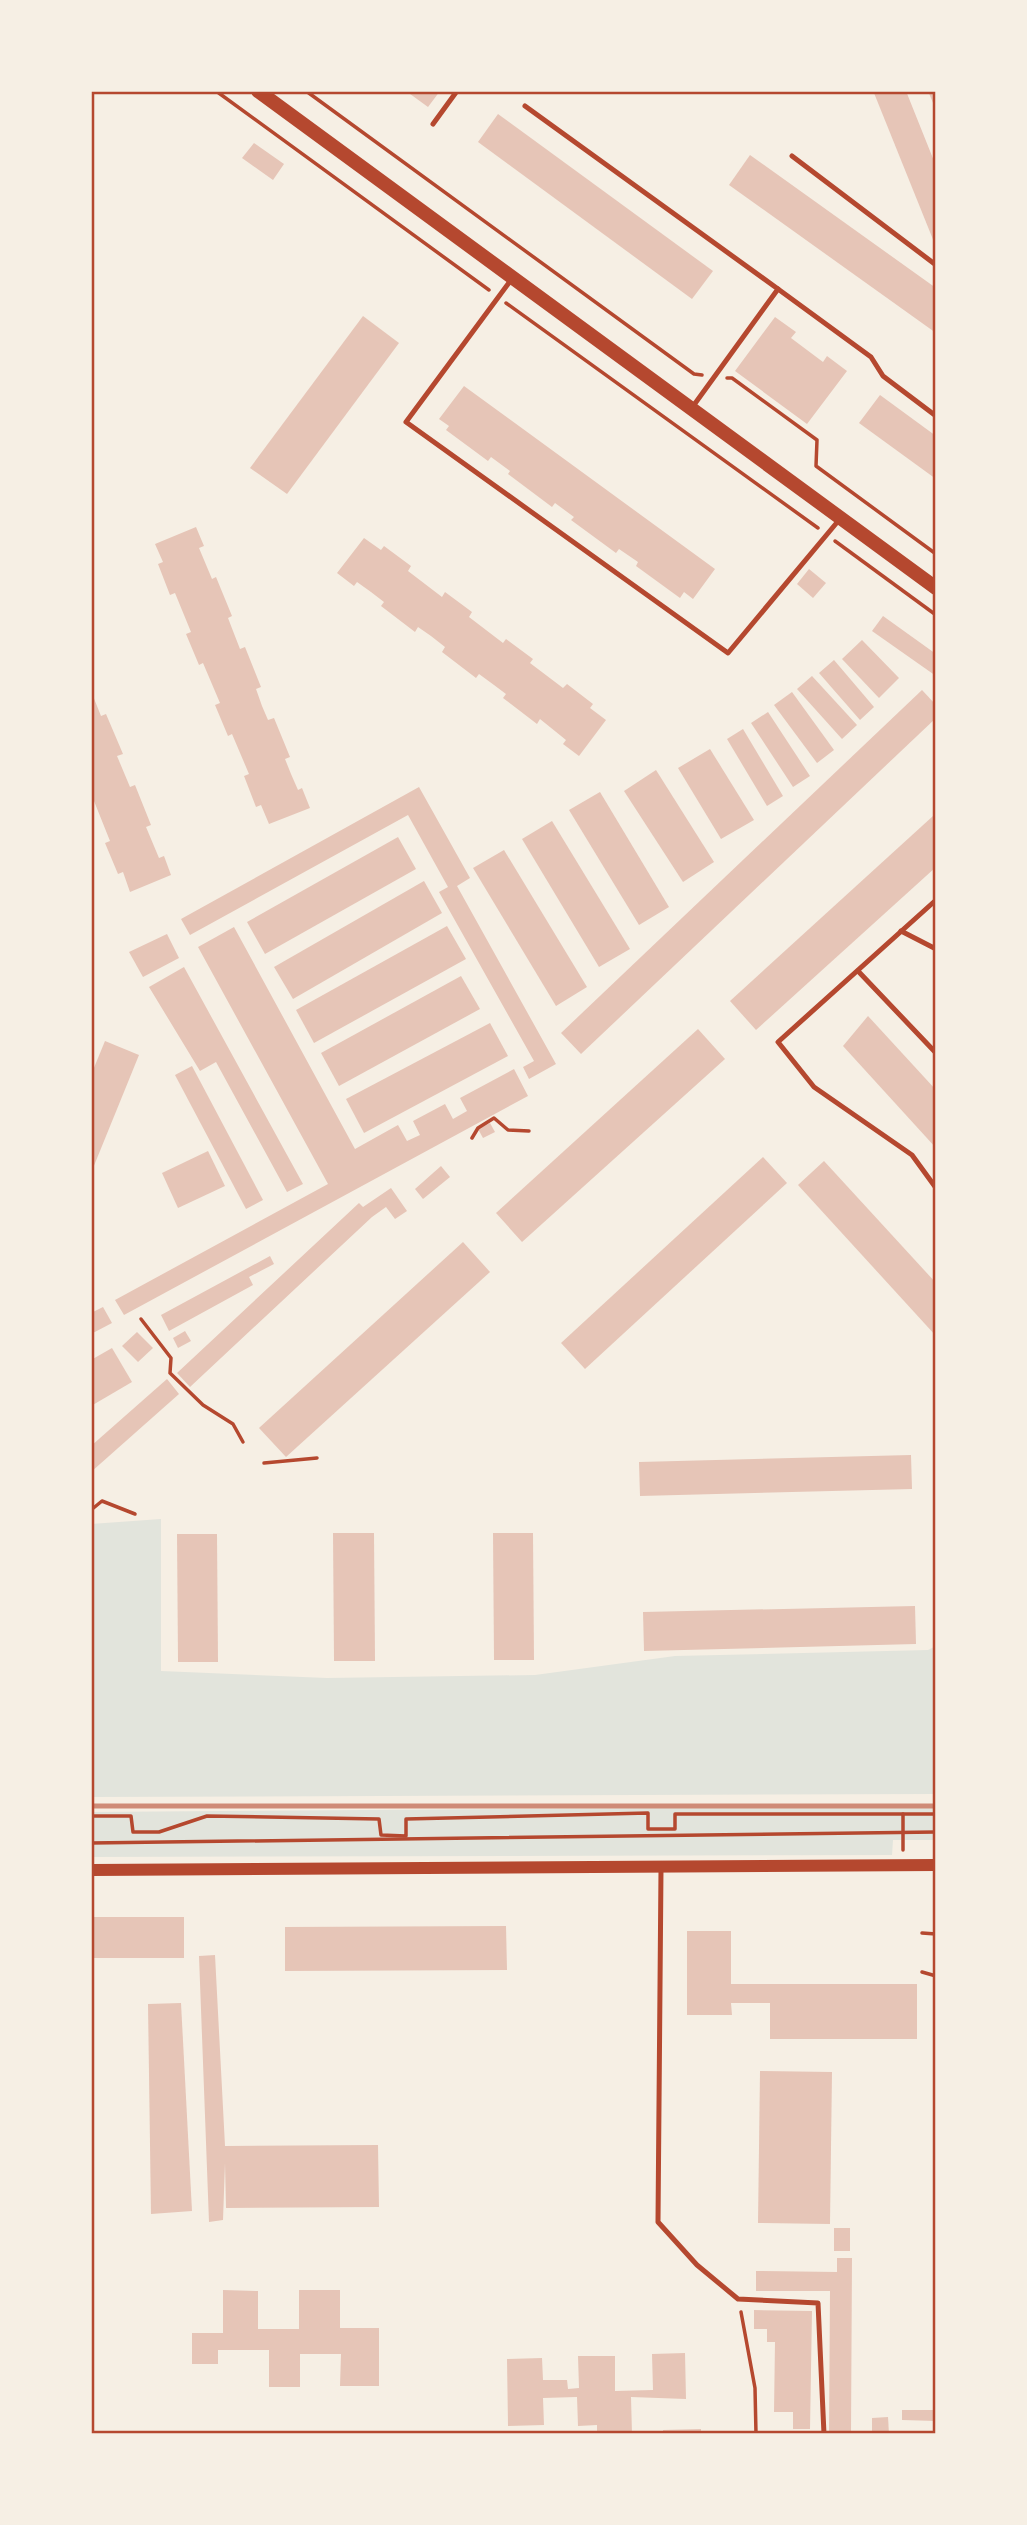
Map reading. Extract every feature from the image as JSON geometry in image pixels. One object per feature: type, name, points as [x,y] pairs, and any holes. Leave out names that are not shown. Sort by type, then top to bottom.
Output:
[{"type":"main road","points":[[258,91],[936,588]]},
{"type":"street","points":[[91,1870],[936,1865]]},
{"type":"lane","points":[[433,124],[457,91]]},
{"type":"lane","points":[[525,106],[872,357],[883,376],[936,416]]},
{"type":"lane","points":[[792,156],[936,265]]},
{"type":"lane","points":[[513,278],[406,422],[728,653],[840,517]]},
{"type":"lane","points":[[691,408],[778,289]]},
{"type":"lane","points":[[936,900],[779,1042],[814,1087],[912,1155],[936,1188]]},
{"type":"lane","points":[[901,931],[936,949]]},
{"type":"lane","points":[[858,971],[936,1052]]},
{"type":"lane","points":[[661,1867],[658,2222],[697,2265],[738,2299],[818,2303],[824,2434]]},
{"type":"path","points":[[216,91],[936,615]]},
{"type":"path","points":[[306,91],[694,374],[732,378],[817,440],[816,466],[936,554]]},
{"type":"path","points":[[472,1138],[478,1128],[494,1118],[508,1130],[529,1131]]},
{"type":"path","points":[[141,1320],[171,1359],[170,1373],[203,1405],[233,1424],[243,1442]]},
{"type":"path","points":[[264,1463],[317,1458]]},
{"type":"path","points":[[91,1510],[102,1501],[135,1514]]},
{"type":"path","points":[[91,1816],[131,1816],[134,1832],[159,1832],[207,1816],[379,1819],[380,1835],[406,1836],[406,1819],[648,1813],[648,1829],[676,1829],[675,1814],[936,1814]]},
{"type":"path","points":[[903,1814],[903,1833]]},
{"type":"path","points":[[91,1843],[903,1833],[936,1831],[936,1822]]},
{"type":"path","points":[[922,1933],[936,1934]]},
{"type":"path","points":[[922,1972],[936,1976]]},
{"type":"path","points":[[738,2299],[755,2388],[755,2434]]},
{"type":"shaded area","points":[[161,1519],[161,1671],[327,1678],[535,1675],[675,1656],[928,1650],[936,1646],[936,1794],[91,1797],[91,1524]]},
{"type":"shaded area","points":[[936,1806],[936,1855],[934,1840],[893,1840],[892,1855],[91,1857],[91,1812]]},
{"type":"building","points":[[406,91],[440,91],[428,107]]},
{"type":"building","points":[[906,91],[936,166],[936,247],[874,93]]},
{"type":"building","points":[[928,91],[936,91],[936,110]]},
{"type":"building","points":[[498,114],[713,271],[692,299],[478,142]]},
{"type":"building","points":[[254,143],[284,164],[273,180],[242,158]]},
{"type":"building","points":[[750,155],[936,288],[936,333],[729,185]]},
{"type":"building","points":[[363,316],[399,343],[287,494],[250,468]]},
{"type":"building","points":[[775,317],[796,332],[791,338],[823,362],[827,356],[847,371],[807,424],[735,371]]},
{"type":"building","points":[[464,386],[715,569],[693,599],[684,592],[680,598],[636,566],[638,562],[619,549],[616,553],[571,520],[574,517],[555,503],[552,507],[508,474],[510,471],[491,457],[488,461],[446,430],[449,426],[439,419]]},
{"type":"building","points":[[880,395],[936,436],[936,479],[859,423]]},
{"type":"building","points":[[196,527],[204,546],[199,548],[212,579],[216,577],[232,616],[228,618],[240,649],[245,647],[261,687],[256,689],[262,706],[268,720],[274,718],[290,757],[285,759],[291,774],[298,790],[302,788],[310,808],[269,824],[261,805],[256,807],[244,776],[249,774],[232,734],[228,736],[215,705],[220,703],[203,663],[199,665],[186,634],[191,632],[175,593],[170,595],[158,564],[163,562],[155,544]]},
{"type":"building","points":[[364,538],[381,550],[384,546],[411,566],[408,571],[442,597],[445,592],[472,612],[469,617],[503,643],[506,639],[533,659],[530,663],[563,688],[567,684],[593,704],[590,708],[606,720],[579,756],[563,744],[566,740],[540,719],[537,724],[503,698],[506,694],[479,674],[476,678],[442,652],[445,647],[431,636],[418,627],[415,632],[381,606],[384,602],[371,592],[357,582],[354,586],[337,573]]},
{"type":"building","points":[[809,569],[826,583],[813,598],[797,584]]},
{"type":"building","points":[[883,616],[936,654],[936,676],[872,631]]},
{"type":"building","points":[[862,640],[899,678],[879,698],[842,659]]},
{"type":"building","points":[[834,660],[874,707],[860,720],[819,673]]},
{"type":"building","points":[[812,676],[857,725],[842,739],[797,689]]},
{"type":"building","points":[[922,690],[936,705],[936,718],[581,1054],[561,1033]]},
{"type":"building","points":[[91,691],[101,716],[106,714],[123,754],[117,756],[130,787],[135,785],[151,825],[146,827],[159,858],[164,856],[171,875],[130,892],[123,872],[118,874],[105,843],[110,841],[94,801],[91,803]]},
{"type":"building","points":[[792,692],[834,750],[817,763],[774,705]]},
{"type":"building","points":[[768,712],[810,776],[793,787],[751,723]]},
{"type":"building","points":[[743,729],[783,796],[767,806],[727,739]]},
{"type":"building","points":[[710,749],[754,820],[721,839],[678,768]]},
{"type":"building","points":[[656,770],[714,862],[683,882],[624,791]]},
{"type":"building","points":[[419,787],[470,878],[457,886],[556,1064],[529,1079],[523,1067],[534,1061],[439,892],[448,887],[408,815],[190,935],[181,919]]},
{"type":"building","points":[[600,792],[669,907],[639,925],[569,810]]},
{"type":"building","points":[[933,816],[936,820],[936,867],[756,1030],[730,1001]]},
{"type":"building","points":[[552,821],[630,949],[599,967],[522,839]]},
{"type":"building","points":[[398,837],[416,869],[265,954],[247,922]]},
{"type":"building","points":[[504,850],[587,987],[556,1006],[473,868]]},
{"type":"building","points":[[424,881],[442,913],[293,999],[274,967]]},
{"type":"building","points":[[447,926],[466,959],[314,1043],[296,1010]]},
{"type":"building","points":[[234,927],[355,1149],[398,1125],[407,1141],[420,1135],[413,1121],[445,1104],[453,1119],[467,1111],[460,1098],[514,1069],[528,1096],[124,1315],[115,1300],[328,1184],[198,947]]},
{"type":"building","points":[[167,934],[179,958],[143,977],[129,952]]},
{"type":"building","points":[[184,967],[303,1184],[287,1192],[216,1062],[200,1071],[149,987]]},
{"type":"building","points":[[461,976],[480,1009],[339,1086],[321,1053]]},
{"type":"building","points":[[868,1016],[936,1090],[936,1148],[843,1046]]},
{"type":"building","points":[[490,1023],[508,1056],[364,1133],[346,1099]]},
{"type":"building","points":[[698,1029],[725,1059],[522,1242],[496,1213]]},
{"type":"building","points":[[105,1041],[139,1055],[91,1173],[91,1075]]},
{"type":"building","points":[[192,1066],[263,1200],[246,1209],[175,1075]]},
{"type":"building","points":[[490,1123],[495,1132],[483,1138],[478,1129]]},
{"type":"building","points":[[208,1151],[225,1186],[178,1208],[162,1173]]},
{"type":"building","points":[[763,1157],[787,1183],[585,1369],[561,1343]]},
{"type":"building","points":[[824,1161],[936,1283],[936,1336],[798,1185]]},
{"type":"building","points":[[441,1166],[450,1177],[423,1199],[415,1189]]},
{"type":"building","points":[[391,1188],[407,1211],[395,1219],[386,1207],[372,1217],[190,1387],[177,1373],[359,1203],[363,1207]]},
{"type":"building","points":[[463,1242],[490,1272],[286,1457],[259,1428]]},
{"type":"building","points":[[270,1256],[274,1264],[249,1277],[253,1285],[169,1331],[161,1315]]},
{"type":"building","points":[[103,1307],[112,1323],[91,1334],[91,1313]]},
{"type":"building","points":[[185,1331],[191,1341],[178,1348],[173,1338]]},
{"type":"building","points":[[137,1332],[153,1348],[138,1362],[122,1346]]},
{"type":"building","points":[[112,1348],[132,1382],[91,1406],[91,1360]]},
{"type":"building","points":[[167,1379],[179,1394],[91,1472],[91,1446]]},
{"type":"building","points":[[911,1455],[912,1489],[640,1496],[639,1462]]},
{"type":"building","points":[[333,1533],[374,1533],[375,1661],[334,1661]]},
{"type":"building","points":[[493,1533],[533,1533],[534,1660],[494,1660]]},
{"type":"building","points":[[177,1534],[217,1534],[218,1662],[178,1662]]},
{"type":"building","points":[[915,1606],[916,1644],[644,1651],[643,1612]]},
{"type":"building","points":[[91,1917],[184,1917],[184,1958],[91,1958]]},
{"type":"building","points":[[506,1926],[507,1970],[285,1971],[285,1927]]},
{"type":"building","points":[[687,1931],[731,1931],[731,1984],[917,1984],[917,2039],[770,2039],[770,2003],[731,2003],[732,2015],[687,2015]]},
{"type":"building","points":[[215,1955],[225,2146],[378,2145],[379,2207],[226,2208],[225,2163],[223,2220],[209,2222],[199,1956]]},
{"type":"building","points":[[181,2003],[192,2211],[151,2214],[148,2004]]},
{"type":"building","points":[[760,2071],[832,2072],[830,2224],[758,2223]]},
{"type":"building","points":[[834,2228],[850,2228],[850,2251],[834,2251]]},
{"type":"building","points":[[837,2258],[852,2258],[851,2434],[829,2434],[830,2291],[756,2291],[756,2271],[837,2272]]},
{"type":"building","points":[[223,2290],[258,2291],[258,2329],[299,2329],[299,2290],[340,2290],[340,2328],[379,2328],[379,2386],[340,2386],[341,2354],[300,2354],[300,2387],[269,2387],[269,2350],[218,2350],[218,2364],[192,2364],[192,2333],[223,2333]]},
{"type":"building","points":[[754,2310],[812,2311],[810,2429],[793,2429],[793,2412],[774,2412],[775,2342],[767,2342],[767,2329],[754,2329]]},
{"type":"building","points":[[685,2353],[686,2399],[631,2397],[632,2434],[597,2434],[597,2425],[578,2426],[577,2397],[543,2398],[544,2425],[508,2426],[507,2359],[542,2358],[543,2380],[567,2380],[568,2389],[579,2388],[578,2356],[615,2356],[615,2391],[653,2390],[652,2354]]},
{"type":"building","points":[[902,2410],[936,2410],[936,2421],[902,2420]]},
{"type":"building","points":[[888,2417],[889,2434],[872,2434],[872,2418]]},
{"type":"building","points":[[701,2429],[701,2434],[663,2434],[663,2430]]},
{"type":"railway","points":[[91,1806],[936,1806]]}]
